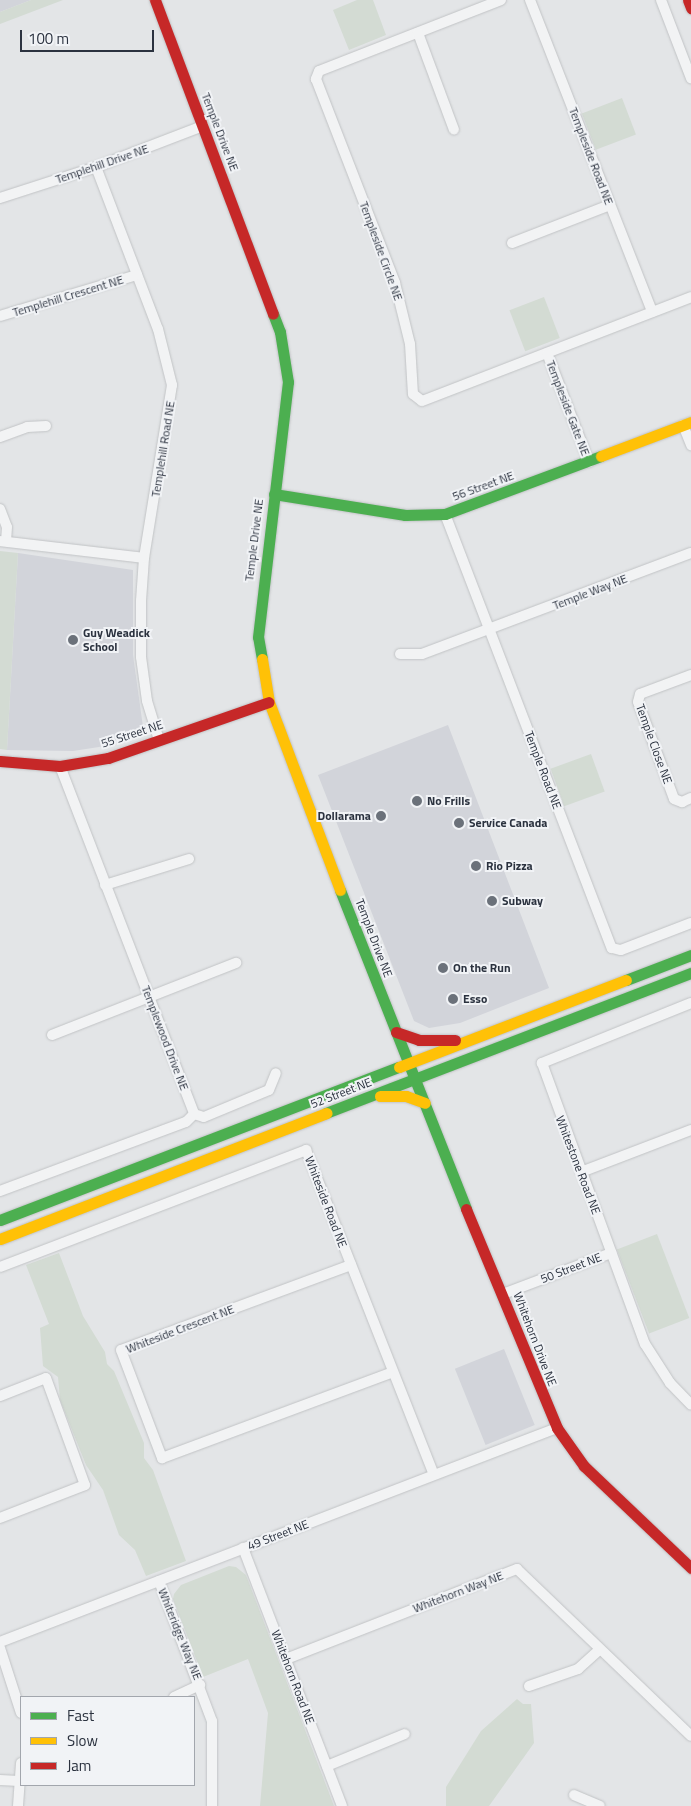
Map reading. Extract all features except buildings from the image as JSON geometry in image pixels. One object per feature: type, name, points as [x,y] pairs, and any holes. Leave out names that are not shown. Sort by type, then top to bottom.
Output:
[{"type":"street","name":"Temple Drive NE","points":[[155,0],[280,332],[288,382],[258,637],[269,702],[415,1079]]},
{"type":"street","name":"Templeside Circle NE","points":[[501,0],[319,71],[316,79],[395,283],[410,344],[413,394],[422,400],[691,296]]},
{"type":"street","name":"Templeside Road NE","points":[[530,0],[652,312]]},
{"type":"street","points":[[661,0],[691,78]]},
{"type":"street","points":[[688,0],[691,8]]},
{"type":"street","points":[[418,33],[454,130]]},
{"type":"street","name":"Templehill Drive NE","points":[[0,198],[96,167],[203,126]]},
{"type":"street","name":"Templehill Road NE","points":[[96,167],[167,354],[172,385],[144,558],[141,657],[147,702],[159,740]]},
{"type":"street","points":[[512,243],[610,205]]},
{"type":"street","name":"Templehill Crescent NE","points":[[0,316],[137,276]]},
{"type":"street","name":"Templeside Gate NE","points":[[547,353],[589,462]]},
{"type":"street","points":[[687,424],[691,445]]},
{"type":"street","name":"56 Street NE","points":[[274,494],[405,516],[445,514],[687,424]]},
{"type":"street","points":[[0,437],[26,427],[46,426]]},
{"type":"street","points":[[0,509],[7,527],[3,541],[144,558]]},
{"type":"street","name":"Temple Road NE","points":[[445,514],[612,948],[621,950],[691,923]]},
{"type":"street","name":"Temple Way NE","points":[[400,654],[422,654],[489,631],[691,553]]},
{"type":"street","name":"Temple Close NE","points":[[691,675],[640,694],[638,702],[674,799],[682,802],[691,798]]},
{"type":"street","name":"55 Street NE","points":[[0,761],[60,766],[108,758],[269,702]]},
{"type":"street","name":"Templewood Drive NE","points":[[60,766],[194,1114]]},
{"type":"street","points":[[106,885],[189,859]]},
{"type":"street","name":"52 Street NE","points":[[0,1220],[691,955]]},
{"type":"street","points":[[52,1035],[236,963]]},
{"type":"street","name":"52 Street NE","points":[[0,1239],[691,973]]},
{"type":"street","name":"Whitestone Road NE","points":[[691,1003],[542,1063],[646,1344],[670,1383],[691,1405]]},
{"type":"street","points":[[396,1032],[428,1042],[470,1039]]},
{"type":"street","points":[[0,1191],[186,1122],[194,1114],[204,1117],[269,1090],[276,1074]]},
{"type":"street","name":"Whitehorn Drive NE","points":[[415,1079],[557,1428],[584,1466],[688,1560]]},
{"type":"street","points":[[371,1096],[406,1096],[425,1103]]},
{"type":"street","points":[[581,1172],[691,1130]]},
{"type":"street","name":"Whiteside Road NE","points":[[0,1267],[306,1150],[434,1475]]},
{"type":"street","name":"50 Street NE","points":[[503,1294],[611,1252]]},
{"type":"street","name":"Whiteside Crescent NE","points":[[351,1265],[121,1350],[162,1458],[393,1372]]},
{"type":"street","points":[[0,1396],[46,1378],[85,1485],[0,1518]]},
{"type":"street","name":"49 Street NE","points":[[0,1642],[557,1428]]},
{"type":"street","name":"Whitehorn Road NE","points":[[243,1548],[342,1806]]},
{"type":"street","name":"Whitehorn Way NE","points":[[286,1659],[517,1569],[599,1650],[691,1736]]},
{"type":"street","name":"Whiteridge Way NE","points":[[159,1581],[200,1685],[214,1739],[212,1806]]},
{"type":"street","points":[[0,1648],[19,1698],[20,1706]]},
{"type":"street","points":[[529,1686],[578,1668],[599,1650]]},
{"type":"street","points":[[176,1696],[200,1685]]},
{"type":"street","points":[[327,1766],[405,1734]]},
{"type":"street","points":[[18,1806],[20,1772]]},
{"type":"street","points":[[0,1780],[19,1781]]},
{"type":"street","points":[[574,1795],[600,1806]]},
{"type":"shaded area","points":[[0,0],[31,0],[0,12]]},
{"type":"shaded area","points":[[31,0],[63,0],[0,24],[0,12]]},
{"type":"shaded area","points":[[357,0],[373,0],[386,35],[349,50],[333,10]]},
{"type":"shaded area","points":[[622,98],[636,134],[596,150],[582,113]]},
{"type":"shaded area","points":[[544,297],[560,338],[525,351],[509,310]]},
{"type":"shaded area","points":[[0,551],[18,553],[7,750],[0,749]]},
{"type":"shaded area","name":"Guy Weadick School","points":[[18,553],[133,570],[133,655],[144,734],[99,747],[73,751],[7,750]]},
{"type":"shaded area","points":[[448,725],[549,988],[460,1023],[429,1028],[414,1021],[318,775]]},
{"type":"shaded area","points":[[591,754],[605,792],[564,806],[551,769]]},
{"type":"shaded area","points":[[657,1234],[689,1318],[649,1333],[617,1249]]},
{"type":"shaded area","points":[[59,1253],[83,1316],[105,1352],[107,1364],[114,1371],[144,1443],[144,1458],[153,1470],[186,1561],[146,1576],[135,1550],[119,1535],[103,1490],[86,1465],[60,1400],[58,1377],[43,1366],[40,1328],[49,1324],[26,1265]]},
{"type":"shaded area","points":[[504,1349],[535,1425],[486,1445],[455,1369]]},
{"type":"shaded area","points":[[229,1566],[236,1567],[246,1575],[334,1806],[260,1806],[268,1713],[248,1659],[203,1677],[173,1599],[174,1594],[181,1585]]},
{"type":"shaded area","points":[[517,1699],[523,1704],[531,1704],[534,1743],[489,1806],[446,1806],[446,1787],[481,1731]]},
{"type":"traffic: fast","points":[[262,659],[258,637],[288,382],[280,332],[273,314]]},
{"type":"traffic: fast","points":[[274,494],[405,515],[445,514],[601,456]]},
{"type":"traffic: fast","points":[[340,890],[466,1209]]},
{"type":"traffic: fast","points":[[626,980],[691,955]]},
{"type":"traffic: fast","points":[[326,1113],[691,973]]},
{"type":"traffic: fast","points":[[0,1220],[399,1067]]},
{"type":"traffic: slow","points":[[601,456],[691,422]]},
{"type":"traffic: slow","points":[[262,659],[269,702],[340,890]]},
{"type":"traffic: slow","points":[[399,1067],[626,980]]},
{"type":"traffic: slow","points":[[380,1096],[406,1096],[425,1103]]},
{"type":"traffic: slow","points":[[0,1239],[326,1113]]},
{"type":"traffic: jam","points":[[155,0],[273,314]]},
{"type":"traffic: jam","points":[[688,0],[691,8]]},
{"type":"traffic: jam","points":[[0,761],[60,766],[108,758],[269,702]]},
{"type":"traffic: jam","points":[[396,1032],[419,1040],[455,1040]]},
{"type":"traffic: jam","points":[[466,1209],[557,1428],[584,1466],[691,1568]]},
{"type":"place","name":"Guy Weadick School","points":[[73,640]]},
{"type":"place","name":"No Frills","points":[[417,801]]},
{"type":"place","name":"Dollarama","points":[[381,816]]},
{"type":"place","name":"Service Canada","points":[[459,823]]},
{"type":"place","name":"Rio Pizza","points":[[476,866]]},
{"type":"place","name":"Subway","points":[[492,901]]},
{"type":"place","name":"On the Run","points":[[443,968]]},
{"type":"place","name":"Esso","points":[[453,999]]}]
